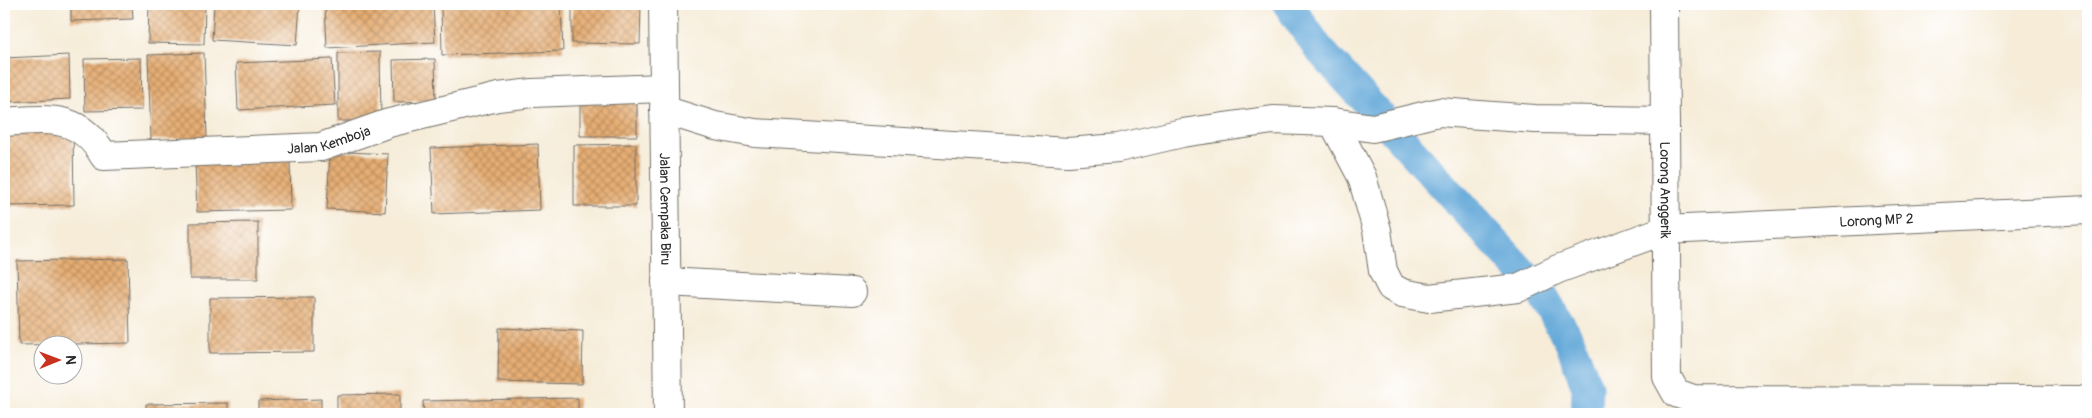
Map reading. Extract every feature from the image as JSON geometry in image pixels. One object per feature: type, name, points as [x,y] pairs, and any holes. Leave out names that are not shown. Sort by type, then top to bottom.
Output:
[{"type":"street","name":"Jalan Cempaka Biru","points":[[663,4],[668,414]]},
{"type":"street","name":"Lorong Anggerik","points":[[1664,4],[1667,377],[1676,393],[1693,399],[1799,407]]},
{"type":"street","name":"Jalan Kemboja","points":[[4,122],[49,119],[66,122],[80,128],[95,140],[104,156],[321,148],[389,123],[498,97],[532,93],[664,99]]},
{"type":"street","points":[[664,99],[715,126],[755,133],[1068,152],[1118,148],[1182,133],[1273,120],[1333,122],[1373,128],[1439,112],[1535,119],[1665,121]]},
{"type":"street","name":"Lorong MP 2","points":[[1333,122],[1362,177],[1378,230],[1383,271],[1390,287],[1402,293],[1429,298],[1518,288],[1558,268],[1665,230],[2088,210]]},
{"type":"street","points":[[666,282],[852,292]]},
{"type":"street","points":[[1799,407],[2088,400]]},
{"type":"building","points":[[71,4],[132,4],[133,19],[71,21]]},
{"type":"building","points":[[149,4],[205,4],[204,44],[148,43]]},
{"type":"building","points":[[214,4],[300,4],[297,45],[212,40]]},
{"type":"building","points":[[325,4],[433,4],[435,42],[327,48]]},
{"type":"building","points":[[441,4],[561,4],[563,51],[442,55]]},
{"type":"building","points":[[572,4],[641,4],[640,44],[572,43]]},
{"type":"building","points":[[380,52],[381,121],[338,121],[338,53]]},
{"type":"building","points":[[204,53],[207,138],[151,140],[148,55]]},
{"type":"building","points":[[69,55],[70,99],[4,102],[4,58]]},
{"type":"building","points":[[141,58],[142,110],[85,111],[84,59]]},
{"type":"building","points":[[332,59],[335,105],[238,110],[236,63]]},
{"type":"building","points":[[435,59],[436,101],[394,102],[393,60]]},
{"type":"building","points":[[580,97],[637,98],[637,136],[580,136]]},
{"type":"building","points":[[73,131],[74,205],[4,206],[4,132]]},
{"type":"building","points":[[538,144],[540,210],[434,214],[431,148]]},
{"type":"building","points":[[636,144],[636,206],[574,206],[574,145]]},
{"type":"building","points":[[330,151],[388,154],[385,212],[327,209]]},
{"type":"building","points":[[290,160],[291,210],[197,212],[195,162]]},
{"type":"building","points":[[258,222],[258,279],[190,279],[190,223]]},
{"type":"building","points":[[128,259],[130,343],[82,344],[82,336],[32,336],[32,345],[19,345],[17,261]]},
{"type":"building","points":[[314,297],[314,352],[210,353],[210,298]]},
{"type":"building","points":[[499,328],[583,331],[582,384],[498,382]]},
{"type":"building","points":[[400,394],[400,414],[337,414],[337,395]]},
{"type":"building","points":[[578,398],[578,414],[424,414],[423,401]]},
{"type":"building","points":[[321,399],[321,414],[258,414],[258,401]]},
{"type":"building","points":[[228,403],[228,414],[146,414],[146,404]]},
{"type":"waterway","points":[[1288,4],[1318,48],[1542,294],[1570,342],[1587,387],[1586,414]]}]
